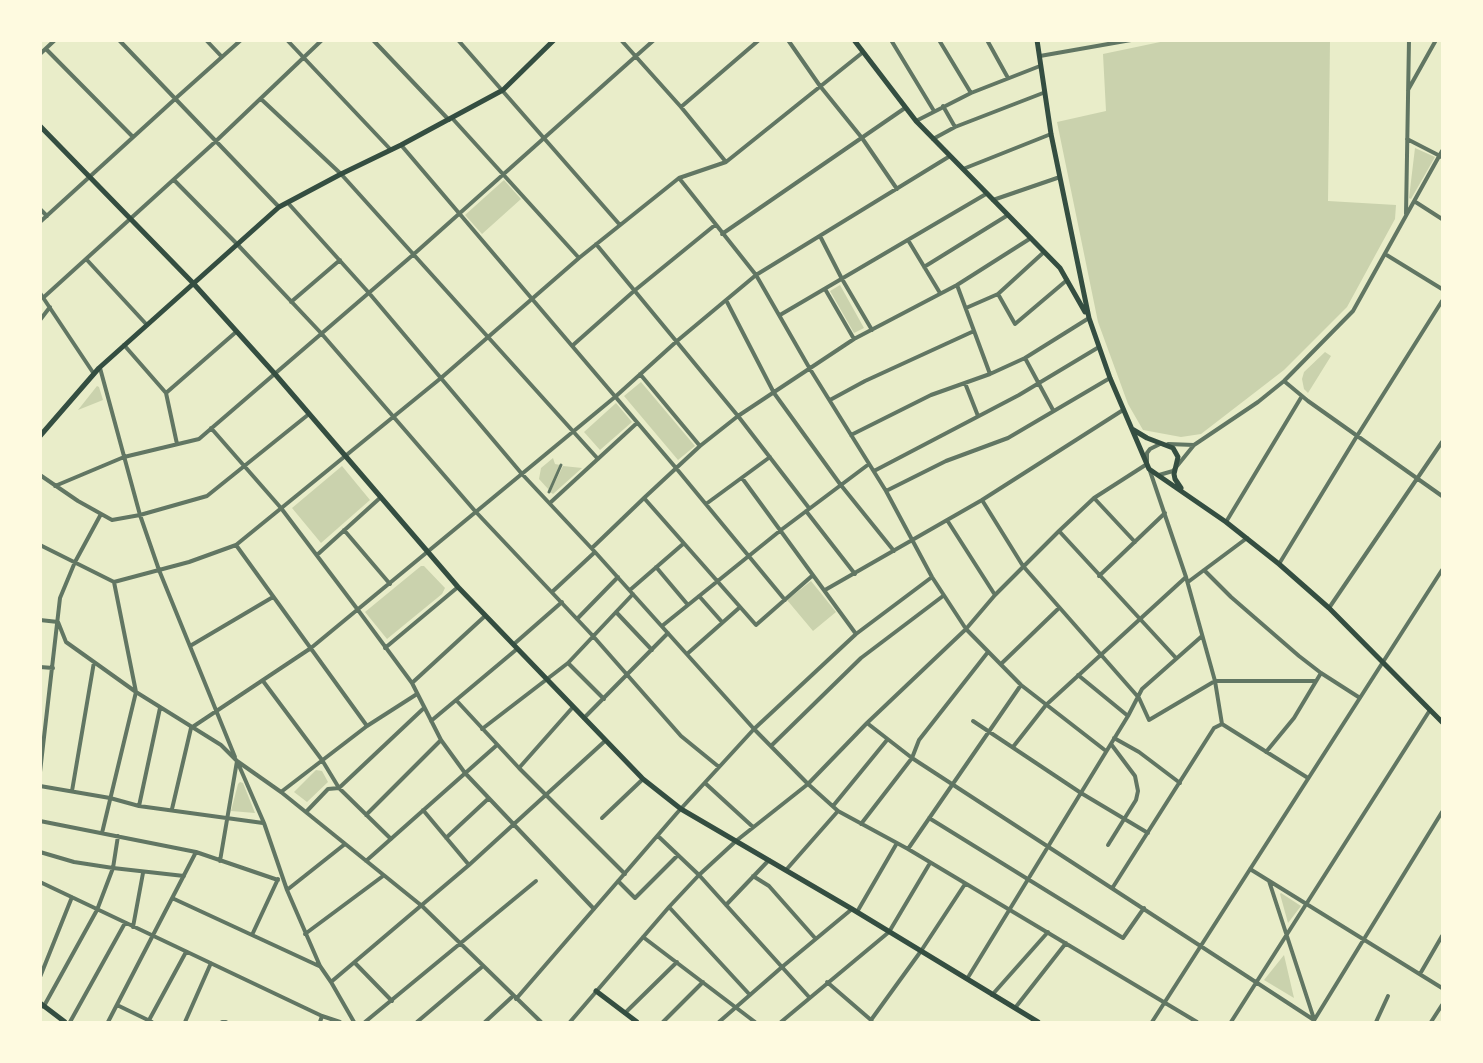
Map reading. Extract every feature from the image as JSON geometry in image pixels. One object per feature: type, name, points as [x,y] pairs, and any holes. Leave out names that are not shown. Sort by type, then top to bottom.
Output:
[{"type":"main road","points":[[40,436],[99,368],[279,207],[503,90],[554,40]]},
{"type":"main road","points":[[854,40],[916,121],[1060,268],[1089,318]]},
{"type":"main road","points":[[1037,40],[1043,93],[1089,318],[1110,378],[1148,466],[1226,522],[1279,564],[1329,608],[1442,719]]},
{"type":"main road","points":[[40,126],[193,283],[458,587],[643,779],[681,809],[1038,1023]]},
{"type":"main road","points":[[1131,428],[1147,438],[1169,445],[1176,452],[1178,457],[1175,479],[1185,493]]},
{"type":"main road","points":[[596,991],[635,1022]]},
{"type":"main road","points":[[42,1005],[65,1023]]},
{"type":"street","points":[[40,54],[55,40]]},
{"type":"street","points":[[119,40],[279,207]]},
{"type":"street","points":[[206,40],[222,57]]},
{"type":"street","points":[[40,222],[241,40]]},
{"type":"street","points":[[287,40],[391,150]]},
{"type":"street","points":[[94,374],[42,295],[87,260],[322,40]]},
{"type":"street","points":[[373,40],[503,174],[579,258]]},
{"type":"street","points":[[458,40],[620,225]]},
{"type":"street","points":[[621,40],[726,162]]},
{"type":"street","points":[[55,486],[124,457],[199,438],[414,254],[654,40]]},
{"type":"street","points":[[681,107],[759,40]]},
{"type":"street","points":[[788,40],[819,86],[862,138],[897,189]]},
{"type":"street","points":[[891,40],[934,111]]},
{"type":"street","points":[[939,40],[971,93]]},
{"type":"street","points":[[987,40],[1008,78]]},
{"type":"street","points":[[1039,56],[1131,40]]},
{"type":"street","points":[[1406,214],[1409,40]]},
{"type":"street","points":[[1408,91],[1436,40]]},
{"type":"street","points":[[46,49],[133,137]]},
{"type":"street","points":[[40,545],[114,582],[189,562],[236,545],[441,378],[579,258],[679,178],[726,162],[862,53]]},
{"type":"street","points":[[916,121],[971,93],[1040,66]]},
{"type":"street","points":[[933,139],[955,127],[1043,93]]},
{"type":"street","points":[[261,99],[341,174],[598,459]]},
{"type":"street","points":[[943,106],[955,127]]},
{"type":"street","points":[[722,234],[905,108]]},
{"type":"street","points":[[962,169],[1051,134]]},
{"type":"street","points":[[1159,475],[1168,474],[1194,445],[1258,402],[1284,381],[1353,311],[1442,154],[1407,139]]},
{"type":"street","points":[[401,145],[676,468],[784,600]]},
{"type":"street","points":[[172,809],[191,728],[216,709],[263,681],[311,648],[615,397],[756,275],[950,156]]},
{"type":"street","points":[[993,200],[1060,177]]},
{"type":"street","points":[[679,178],[756,275],[810,369],[886,491],[943,596],[966,629],[1021,685],[1106,751]]},
{"type":"street","points":[[174,180],[321,333],[475,512],[562,602],[681,736],[719,767]]},
{"type":"street","points":[[780,315],[986,194]]},
{"type":"street","points":[[1414,201],[1443,219]]},
{"type":"street","points":[[288,202],[369,292],[522,474],[551,502],[754,729],[808,784],[838,811],[908,849],[1197,1023]]},
{"type":"street","points":[[40,209],[47,216]]},
{"type":"street","points":[[924,267],[1008,215]]},
{"type":"street","points":[[572,346],[634,291],[715,225]]},
{"type":"street","points":[[820,236],[872,330]]},
{"type":"street","points":[[552,592],[644,498],[700,446],[738,416],[854,339],[957,285],[1031,238]]},
{"type":"street","points":[[908,240],[940,293]]},
{"type":"street","points":[[596,244],[738,416],[855,574]]},
{"type":"street","points":[[966,308],[998,294],[1044,252]]},
{"type":"street","points":[[1385,254],[1443,289]]},
{"type":"street","points":[[87,260],[147,325]]},
{"type":"street","points":[[291,302],[340,260]]},
{"type":"street","points":[[998,294],[1015,324],[1067,280]]},
{"type":"street","points":[[957,285],[990,374]]},
{"type":"street","points":[[825,289],[854,339]]},
{"type":"street","points":[[726,300],[774,393],[840,484],[894,551]]},
{"type":"street","points":[[1279,564],[1443,301]]},
{"type":"street","points":[[40,320],[50,307]]},
{"type":"street","points":[[851,435],[930,395],[990,374],[1025,358],[1089,318]]},
{"type":"street","points":[[830,400],[865,381],[974,331]]},
{"type":"street","points":[[166,393],[236,332]]},
{"type":"street","points":[[124,345],[166,393],[177,444]]},
{"type":"street","points":[[874,471],[1039,384],[1100,347]]},
{"type":"street","points":[[1025,358],[1053,410]]},
{"type":"street","points":[[99,368],[140,515],[159,570],[264,823],[305,934],[320,966],[354,1023]]},
{"type":"street","points":[[640,374],[700,446]]},
{"type":"street","points":[[886,491],[946,461],[1008,438],[1110,378]]},
{"type":"street","points":[[1284,381],[1443,496]]},
{"type":"street","points":[[965,383],[978,416]]},
{"type":"street","points":[[1226,522],[1302,396]]},
{"type":"street","points":[[825,590],[982,500],[1123,410]]},
{"type":"street","points":[[40,475],[112,520],[140,515],[207,496],[309,414]]},
{"type":"street","points":[[551,502],[637,423]]},
{"type":"street","points":[[212,428],[281,508],[412,683],[441,740],[465,772],[594,909]]},
{"type":"street","points":[[1329,608],[1443,442]]},
{"type":"street","points":[[1194,445],[1155,445],[1147,453],[1148,466],[1166,513],[1187,580],[1215,681],[1222,724],[1308,778]]},
{"type":"street","points":[[706,504],[770,457]]},
{"type":"street","points":[[662,626],[807,509],[870,464]]},
{"type":"street","points":[[549,492],[561,465]]},
{"type":"street","points":[[570,1023],[699,874],[736,841],[808,784],[867,723],[966,629],[1023,566],[1094,498],[1148,466]]},
{"type":"street","points":[[742,478],[856,634]]},
{"type":"street","points":[[317,555],[381,497]]},
{"type":"street","points":[[644,498],[756,626],[813,575]]},
{"type":"street","points":[[1094,498],[1135,542]]},
{"type":"street","points":[[982,500],[1023,566],[1139,698],[1149,720],[1215,681],[1316,681]]},
{"type":"street","points":[[40,772],[60,598],[75,562],[101,513]]},
{"type":"street","points":[[1099,576],[1166,513]]},
{"type":"street","points":[[947,520],[995,595]]},
{"type":"street","points":[[344,530],[390,584]]},
{"type":"street","points":[[1059,531],[1176,659]]},
{"type":"street","points":[[1014,747],[1046,705],[1139,620],[1187,580],[1247,538]]},
{"type":"street","points":[[482,729],[548,681],[568,663],[616,612],[631,592],[683,544]]},
{"type":"street","points":[[236,545],[367,726]]},
{"type":"street","points":[[656,567],[688,605]]},
{"type":"street","points":[[1204,570],[1239,604],[1321,673],[1360,698]]},
{"type":"street","points":[[1152,1023],[1443,570]]},
{"type":"street","points":[[577,619],[618,577]]},
{"type":"street","points":[[485,1023],[515,997],[754,729],[856,634],[932,577]]},
{"type":"street","points":[[102,833],[136,692],[114,582]]},
{"type":"street","points":[[385,648],[458,587]]},
{"type":"street","points":[[699,596],[723,623]]},
{"type":"street","points":[[771,746],[861,658],[943,596]]},
{"type":"street","points":[[190,646],[273,597]]},
{"type":"street","points":[[432,721],[562,602]]},
{"type":"street","points":[[687,654],[739,608]]},
{"type":"street","points":[[1001,663],[1059,608]]},
{"type":"street","points":[[616,612],[652,650]]},
{"type":"street","points":[[412,683],[485,616]]},
{"type":"street","points":[[40,620],[58,622]]},
{"type":"street","points":[[58,622],[66,642],[160,708],[221,745],[237,761],[281,792],[422,906],[541,1023]]},
{"type":"street","points":[[584,718],[668,633]]},
{"type":"street","points":[[967,979],[1139,698],[1142,689],[1202,636]]},
{"type":"street","points":[[861,824],[912,758],[919,740],[988,652]]},
{"type":"street","points":[[72,791],[94,662]]},
{"type":"street","points":[[568,663],[604,699]]},
{"type":"street","points":[[40,667],[53,668]]},
{"type":"street","points":[[1266,752],[1294,718],[1321,673]]},
{"type":"street","points":[[1078,675],[1128,716]]},
{"type":"street","points":[[263,681],[322,760],[339,788],[391,839]]},
{"type":"street","points":[[908,849],[1021,685]]},
{"type":"street","points":[[281,792],[367,726],[417,694]]},
{"type":"street","points":[[456,700],[545,795],[625,874]]},
{"type":"street","points":[[519,768],[573,707]]},
{"type":"street","points":[[139,806],[160,708]]},
{"type":"street","points":[[306,812],[328,789],[339,788],[424,708]]},
{"type":"street","points":[[1231,1023],[1431,710]]},
{"type":"street","points":[[973,721],[1081,793],[1148,833]]},
{"type":"street","points":[[867,723],[912,758],[1257,981],[1314,1022]]},
{"type":"street","points":[[1113,887],[1214,728],[1222,724]]},
{"type":"street","points":[[1114,738],[1139,752],[1180,783]]},
{"type":"street","points":[[366,815],[441,740]]},
{"type":"street","points":[[833,806],[887,740]]},
{"type":"street","points":[[331,982],[469,865],[605,741]]},
{"type":"street","points":[[1108,845],[1137,797],[1137,781],[1111,744]]},
{"type":"street","points":[[366,861],[497,745]]},
{"type":"street","points":[[220,861],[237,761]]},
{"type":"street","points":[[602,818],[643,779]]},
{"type":"street","points":[[705,783],[754,827]]},
{"type":"street","points":[[40,786],[110,798],[139,806],[264,823]]},
{"type":"street","points":[[446,838],[489,798]]},
{"type":"street","points":[[423,810],[469,865]]},
{"type":"street","points":[[786,870],[838,811]]},
{"type":"street","points":[[1314,1022],[1443,812]]},
{"type":"street","points":[[929,818],[1123,938],[1144,908]]},
{"type":"street","points":[[40,821],[196,852],[278,880]]},
{"type":"street","points":[[658,835],[699,874],[809,997]]},
{"type":"street","points":[[42,1005],[97,910],[112,868],[118,836]]},
{"type":"street","points":[[719,1023],[815,938],[854,911],[897,843]]},
{"type":"street","points":[[287,890],[345,844]]},
{"type":"street","points":[[40,852],[74,862],[143,873],[184,876]]},
{"type":"street","points":[[108,1023],[196,852]]},
{"type":"street","points":[[618,881],[635,898],[678,855]]},
{"type":"street","points":[[726,905],[769,860]]},
{"type":"street","points":[[781,1023],[809,997],[889,932],[930,863]]},
{"type":"street","points":[[1250,869],[1443,988]]},
{"type":"street","points":[[133,927],[143,873]]},
{"type":"street","points":[[252,935],[281,873]]},
{"type":"street","points":[[305,934],[383,876]]},
{"type":"street","points":[[753,876],[769,886],[815,938]]},
{"type":"street","points":[[365,1023],[536,880]]},
{"type":"street","points":[[1269,880],[1314,1022]]},
{"type":"street","points":[[40,882],[340,1023]]},
{"type":"street","points":[[827,982],[872,1021],[965,884]]},
{"type":"street","points":[[40,977],[72,897]]},
{"type":"street","points":[[172,898],[320,966]]},
{"type":"street","points":[[669,907],[750,994]]},
{"type":"street","points":[[70,1023],[125,923]]},
{"type":"street","points":[[992,994],[1048,932]]},
{"type":"street","points":[[1419,974],[1443,936]]},
{"type":"street","points":[[643,937],[755,1023]]},
{"type":"street","points":[[1015,1008],[1066,943]]},
{"type":"street","points":[[117,1005],[150,1022],[186,951]]},
{"type":"street","points":[[624,1013],[677,962]]},
{"type":"street","points":[[185,1023],[212,963]]},
{"type":"street","points":[[355,963],[392,1002]]},
{"type":"street","points":[[417,1023],[483,966]]},
{"type":"street","points":[[663,1023],[703,982]]},
{"type":"street","points":[[1376,1023],[1388,996]]},
{"type":"street","points":[[1431,1023],[1443,1005]]},
{"type":"street","points":[[320,1023],[322,1016]]},
{"type":"green space","points":[[1165,41],[1330,41],[1328,201],[1396,205],[1395,219],[1347,307],[1284,370],[1201,434],[1181,437],[1143,430],[1128,404],[1098,322],[1057,122],[1106,111],[1103,54]]},
{"type":"green space","points":[[1415,148],[1435,157],[1411,199],[1409,198]]},
{"type":"green space","points":[[504,180],[521,199],[482,234],[465,215]]},
{"type":"green space","points":[[840,285],[864,328],[854,333],[830,291]]},
{"type":"green space","points":[[1325,352],[1331,356],[1308,393],[1304,389],[1302,379],[1304,372]]},
{"type":"green space","points":[[641,382],[695,446],[678,460],[624,396]]},
{"type":"green space","points":[[97,386],[103,400],[78,410]]},
{"type":"green space","points":[[616,403],[632,422],[600,450],[584,432]]},
{"type":"green space","points":[[553,458],[555,464],[560,465],[549,490],[539,479],[541,468]]},
{"type":"green space","points":[[342,466],[370,500],[321,543],[292,508]]},
{"type":"green space","points":[[563,466],[582,468],[553,494],[550,492]]},
{"type":"green space","points":[[421,566],[424,566],[445,588],[442,594],[387,639],[365,612]]},
{"type":"green space","points":[[811,581],[836,612],[813,631],[787,600]]},
{"type":"green space","points":[[316,770],[322,771],[328,782],[307,802],[294,792]]},
{"type":"green space","points":[[240,782],[243,783],[255,813],[231,811]]},
{"type":"green space","points":[[1280,894],[1301,906],[1288,923]]},
{"type":"green space","points":[[1284,955],[1294,998],[1264,980]]}]
